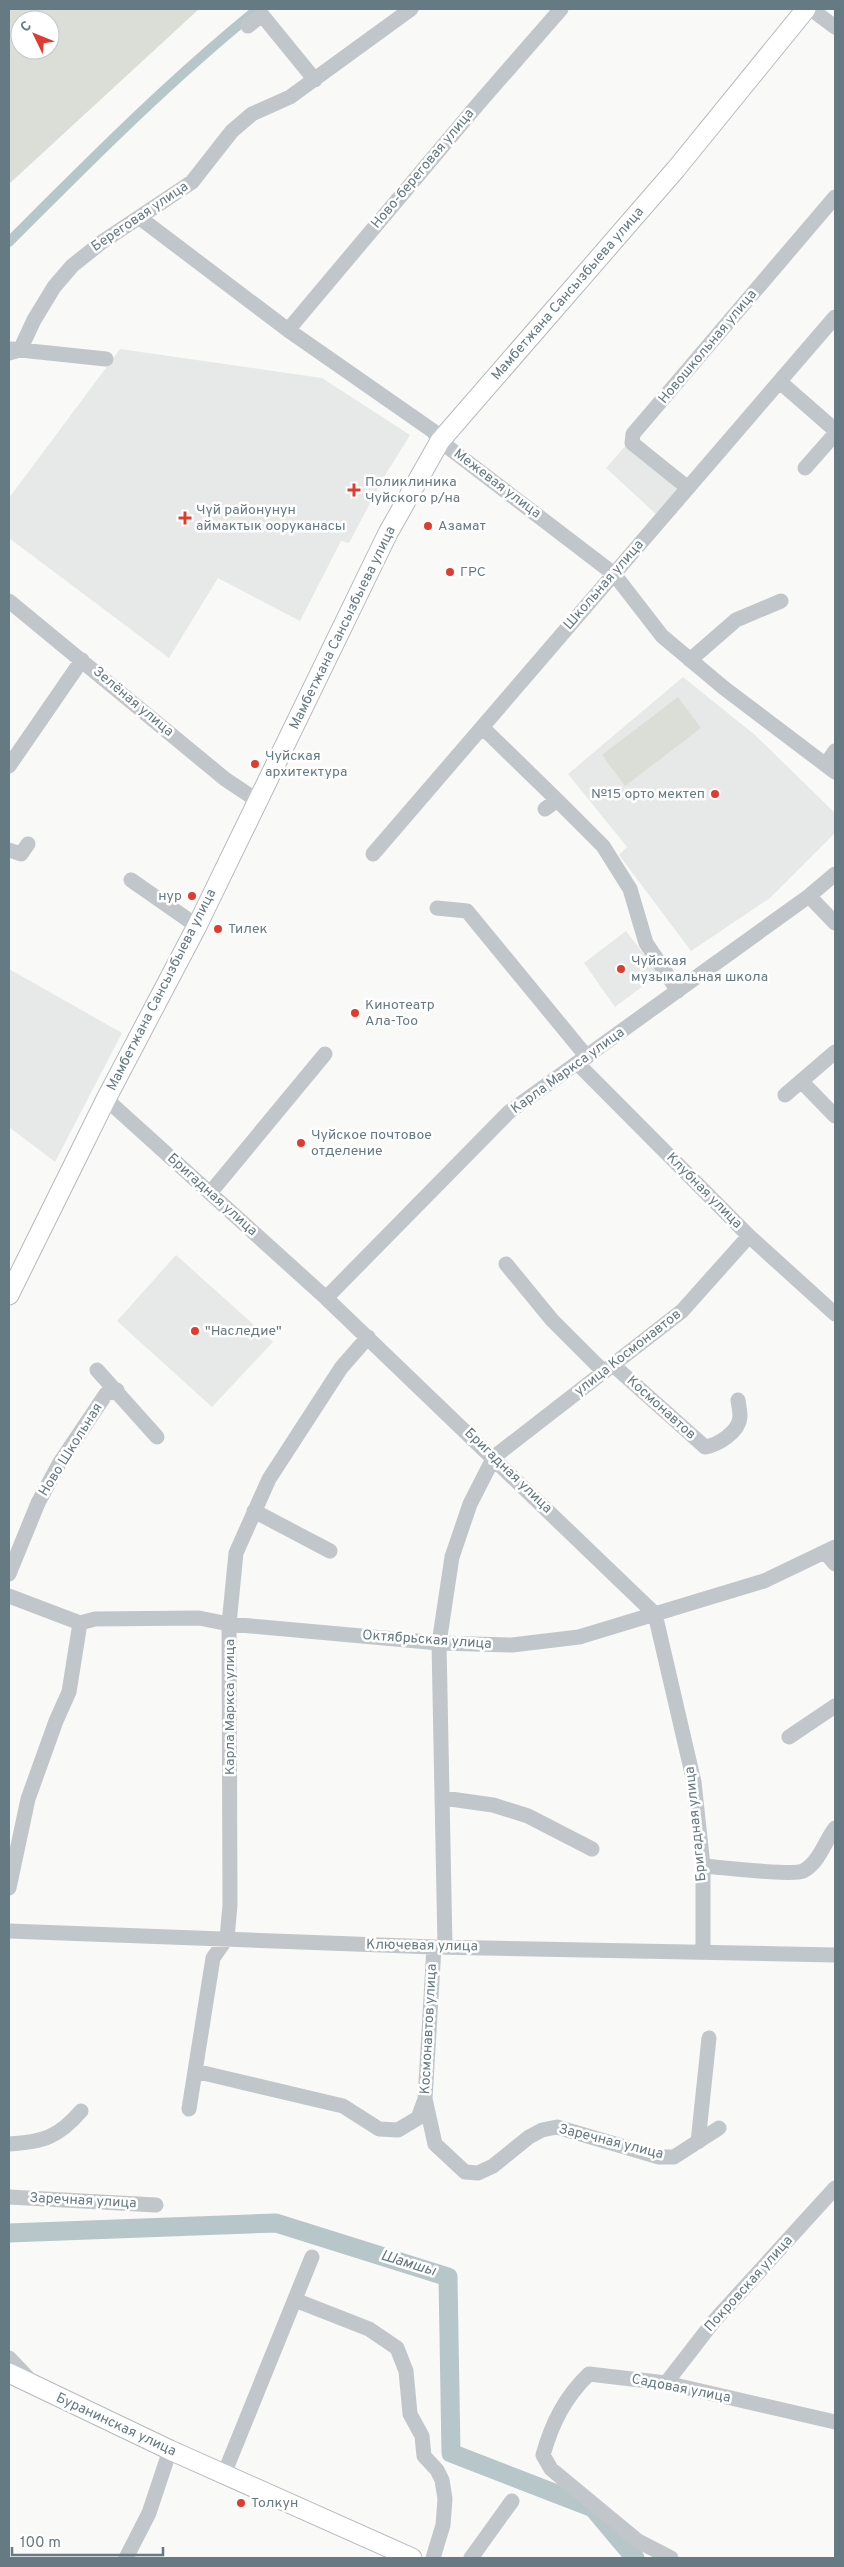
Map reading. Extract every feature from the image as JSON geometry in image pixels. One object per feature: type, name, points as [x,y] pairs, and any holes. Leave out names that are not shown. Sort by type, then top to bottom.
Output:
[{"type":"main road","name":"Мамбетжана Сансызбыева улица","points":[[9,1296],[106,1099],[197,926],[388,533],[440,441],[676,169],[806,9]]},
{"type":"main road","name":"Буранинская улица","points":[[9,2374],[170,2450],[412,2558]]},
{"type":"street","name":"Береговая улица","points":[[13,351],[54,287],[72,266],[192,182],[232,130],[252,114],[290,98],[412,9]]},
{"type":"street","name":"Ново-береговая улица","points":[[288,330],[479,103],[561,9]]},
{"type":"street","points":[[811,9],[835,27]]},
{"type":"street","points":[[248,26],[262,15],[315,80]]},
{"type":"street","name":"Новошкольная улица","points":[[688,488],[632,444],[633,434],[835,197]]},
{"type":"street","name":"Межевая улица","points":[[140,218],[288,330],[433,431],[440,441],[614,574],[662,636],[724,688],[830,768]]},
{"type":"street","name":"Школьная улица","points":[[373,854],[835,317]]},
{"type":"street","points":[[13,351],[106,359]]},
{"type":"street","points":[[780,382],[835,432],[805,468]]},
{"type":"street","name":"Зелёная улица","points":[[9,601],[225,779],[258,801]]},
{"type":"street","points":[[690,660],[736,620],[781,601]]},
{"type":"street","points":[[9,766],[82,660]]},
{"type":"street","points":[[482,727],[603,846],[630,889],[646,943],[678,992]]},
{"type":"street","points":[[830,768],[835,751]]},
{"type":"street","points":[[545,809],[557,800]]},
{"type":"street","points":[[9,850],[21,854],[28,844]]},
{"type":"street","name":"Карла Маркса улица","points":[[326,1298],[509,1112],[810,896],[835,874]]},
{"type":"street","points":[[131,880],[197,926]]},
{"type":"street","points":[[810,896],[835,923]]},
{"type":"street","name":"Клубная улица","points":[[437,908],[467,911],[583,1060],[749,1236],[835,1314]]},
{"type":"street","points":[[785,1095],[835,1052]]},
{"type":"street","points":[[210,1193],[325,1054]]},
{"type":"street","points":[[801,1081],[835,1116]]},
{"type":"street","name":"Бригадная улица","points":[[106,1099],[368,1337],[655,1614],[694,1782],[703,1866],[703,1952]]},
{"type":"street","name":"улица Космонавтов","points":[[494,1457],[682,1311],[749,1236]]},
{"type":"street","name":"Космонавтов","points":[[506,1264],[552,1320],[705,1447],[715,1446],[731,1433],[740,1419],[738,1400]]},
{"type":"street","name":"Карла Маркса улица","points":[[189,2108],[213,1958],[227,1938],[230,1905],[230,1624],[236,1552],[269,1479],[315,1404],[341,1368],[368,1337]]},
{"type":"street","name":"Ново Школьная","points":[[97,1370],[157,1436]]},
{"type":"street","name":"Ново Школьная","points":[[9,1574],[38,1503],[59,1464],[106,1394],[117,1390]]},
{"type":"street","name":"Космонавтов улица","points":[[427,2105],[440,1947],[443,1798],[439,1643],[452,1557],[470,1504],[494,1457]]},
{"type":"street","points":[[254,1510],[330,1551]]},
{"type":"street","name":"Октябрьская улица","points":[[9,1596],[80,1622],[95,1619],[199,1618],[230,1624],[439,1643],[512,1645],[579,1637],[764,1581],[832,1554]]},
{"type":"street","points":[[9,1888],[28,1799],[56,1721],[69,1692],[80,1622]]},
{"type":"street","points":[[790,1737],[835,1706]]},
{"type":"street","points":[[443,1798],[493,1805],[528,1816],[592,1849]]},
{"type":"street","points":[[703,1866],[740,1867],[786,1873],[802,1871],[817,1859],[835,1828]]},
{"type":"street","name":"Ключевая улица","points":[[9,1931],[440,1947],[835,1955]]},
{"type":"street","points":[[698,2142],[709,2038]]},
{"type":"street","points":[[196,2071],[343,2106],[379,2129],[398,2130],[418,2118],[427,2105]]},
{"type":"street","name":"Заречная улица","points":[[427,2105],[435,2144],[465,2172],[478,2173],[493,2166],[529,2137],[542,2130],[557,2127],[659,2157],[674,2157],[719,2128]]},
{"type":"street","points":[[9,2144],[44,2140],[61,2131],[81,2111]]},
{"type":"street","name":"Покровская улица","points":[[666,2383],[714,2321],[835,2188]]},
{"type":"street","name":"Заречная улица","points":[[9,2197],[156,2205]]},
{"type":"street","points":[[224,2474],[312,2257]]},
{"type":"street","points":[[295,2300],[369,2329],[397,2348],[406,2371],[410,2414],[422,2436],[424,2456],[438,2470],[442,2480],[445,2499],[443,2526],[432,2558]]},
{"type":"street","points":[[9,2358],[38,2388]]},
{"type":"street","name":"Садовая улица","points":[[671,2558],[638,2541],[551,2469],[542,2454],[555,2420],[573,2389],[589,2374],[666,2383],[835,2422]]},
{"type":"street","points":[[126,2558],[149,2513],[170,2450]]},
{"type":"street","points":[[471,2558],[512,2501]]},
{"type":"shaded area","points":[[9,9],[199,9],[9,184]]},
{"type":"shaded area","name":"Чүй районунун аймактык ооруканасы","points":[[120,349],[322,378],[410,435],[384,477],[349,543],[341,541],[300,621],[218,578],[169,658],[9,538],[9,498]]},
{"type":"shaded area","points":[[627,444],[682,487],[657,515],[606,468]]},
{"type":"shaded area","points":[[683,677],[755,735],[835,813],[835,833],[770,898],[691,951],[619,855],[627,847],[568,774]]},
{"type":"shaded area","points":[[678,697],[701,728],[625,786],[602,755]]},
{"type":"shaded area","name":"Чуйская музыкальная школа","points":[[626,931],[659,974],[615,1007],[584,963]]},
{"type":"shaded area","points":[[9,969],[122,1033],[55,1162],[9,1127]]},
{"type":"shaded area","name":"\"Наследие\"","points":[[176,1255],[273,1342],[212,1407],[117,1321]]},
{"type":"waterway","points":[[9,242],[161,93],[258,9]]},
{"type":"waterway","name":"Шамшы","points":[[9,2233],[276,2223],[448,2277],[451,2453],[593,2508],[635,2558]]},
{"type":"place","name":"Поликлиника Чуйского р/на","points":[[354,490]]},
{"type":"place","name":"Чүй районунун аймактык ооруканасы","points":[[185,518]]},
{"type":"place","name":"Азамат","points":[[428,526]]},
{"type":"place","name":"ГРС","points":[[450,572]]},
{"type":"place","name":"Чуйская архитектура","points":[[255,764]]},
{"type":"place","name":"№15 орто мектеп","points":[[715,794]]},
{"type":"place","name":"нур","points":[[192,896]]},
{"type":"place","name":"Тилек","points":[[218,929]]},
{"type":"place","name":"Чуйская музыкальная школа","points":[[621,969]]},
{"type":"place","name":"Кинотеатр Ала-Тоо","points":[[355,1013]]},
{"type":"place","name":"Чуйское почтовое отделение","points":[[301,1143]]},
{"type":"place","name":"\"Наследие\"","points":[[195,1331]]},
{"type":"place","name":"Толкун","points":[[241,2503]]}]
